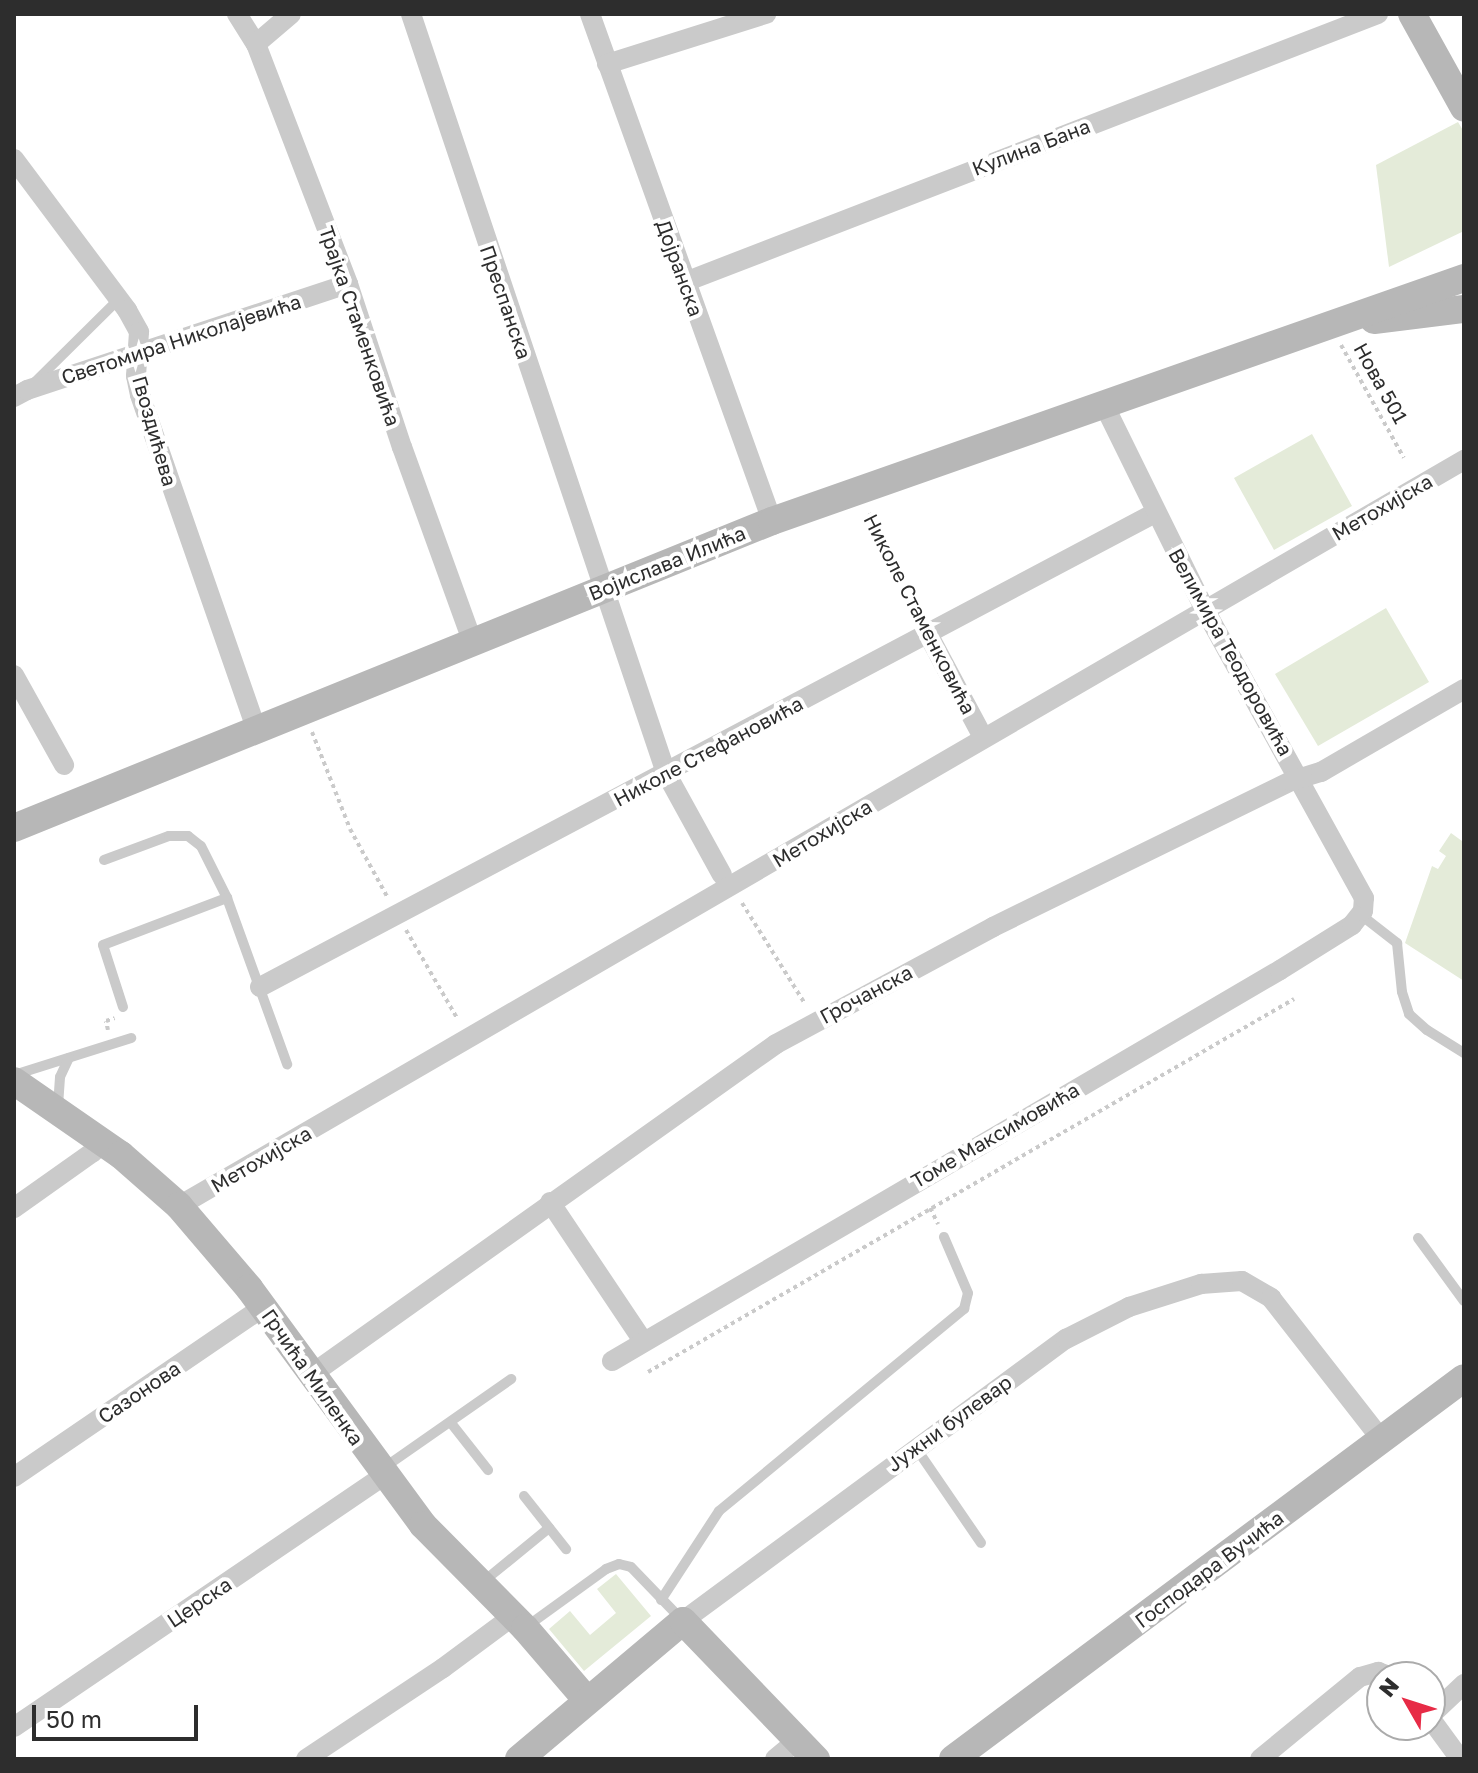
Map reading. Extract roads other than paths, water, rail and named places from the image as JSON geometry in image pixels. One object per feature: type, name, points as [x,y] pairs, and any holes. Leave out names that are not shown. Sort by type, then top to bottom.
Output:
[{"type":"main road","points":[[1412,14],[1455,74],[1464,108]]},
{"type":"main road","name":"Војислава Илића","points":[[14,828],[772,521],[1464,278]]},
{"type":"main road","name":"Војислава Илића","points":[[1330,325],[1464,309]]},
{"type":"main road","name":"Грчића Миленка","points":[[14,1081],[101,1141],[179,1206],[263,1307],[423,1525],[587,1700]]},
{"type":"main road","name":"Господара Вучића","points":[[953,1759],[1464,1378]]},
{"type":"main road","points":[[683,1621],[807,1749]]},
{"type":"main road","name":"Јужни булевар","points":[[519,1759],[683,1621]]},
{"type":"street","name":"Трајка Стаменковића","points":[[237,14],[256,44],[348,284],[402,447],[473,643]]},
{"type":"street","points":[[256,44],[291,14]]},
{"type":"street","name":"Преспанска","points":[[411,14],[666,773],[728,884]]},
{"type":"street","name":"Дојранска","points":[[590,14],[772,521]]},
{"type":"street","points":[[607,64],[766,14]]},
{"type":"street","name":"Кулина Бана","points":[[685,282],[1378,14]]},
{"type":"street","name":"Гвоздићева","points":[[14,159],[119,299],[139,332],[138,386],[257,731]]},
{"type":"street","name":"Светомира Николајевића","points":[[20,393],[348,284]]},
{"type":"street","name":"Велимира Теодоровића","points":[[1103,403],[1155,513],[1204,608],[1300,778],[1362,907]]},
{"type":"street","name":"Метохијска","points":[[179,1206],[728,884],[1464,460]]},
{"type":"street","name":"Николе Стефановића","points":[[260,987],[929,636],[1155,513]]},
{"type":"street","name":"Николе Стаменковића","points":[[929,636],[983,737]]},
{"type":"street","points":[[14,675],[64,765]]},
{"type":"street","name":"Грочанска","points":[[312,1374],[744,1063],[993,927],[1300,778],[1321,772],[1464,689]]},
{"type":"street","name":"Томе Максимовића","points":[[612,1361],[1280,970],[1352,925],[1362,907]]},
{"type":"street","points":[[14,1208],[93,1152],[101,1141]]},
{"type":"street","points":[[550,1202],[643,1341]]},
{"type":"street","name":"Јужни булевар","points":[[683,1621],[1031,1362],[1094,1324],[1157,1297],[1214,1280],[1233,1279],[1253,1284],[1271,1298],[1382,1440]]},
{"type":"street","name":"Сазонова","points":[[14,1477],[263,1307]]},
{"type":"street","name":"Церска","points":[[14,1727],[382,1473]]},
{"type":"street","points":[[306,1759],[443,1668],[518,1623]]},
{"type":"street","points":[[1260,1759],[1360,1677],[1366,1675]]},
{"type":"street","points":[[1446,1701],[1464,1684]]},
{"type":"street","points":[[1446,1739],[1460,1759]]},
{"type":"street","points":[[775,1759],[807,1749]]},
{"type":"lane","points":[[20,393],[119,299]]},
{"type":"lane","points":[[104,860],[169,836],[188,836],[207,853],[227,898],[287,1064]]},
{"type":"lane","points":[[124,1011],[103,945],[227,898]]},
{"type":"lane","points":[[1362,907],[1397,943],[1402,992],[1409,1014],[1427,1030],[1464,1053]]},
{"type":"lane","points":[[14,1075],[131,1038]]},
{"type":"lane","points":[[58,1112],[60,1077],[69,1058]]},
{"type":"lane","points":[[661,1600],[719,1511],[964,1309],[968,1293],[944,1237]]},
{"type":"lane","points":[[1418,1238],[1464,1301]]},
{"type":"lane","points":[[382,1473],[511,1379]]},
{"type":"lane","points":[[451,1423],[488,1470]]},
{"type":"lane","points":[[915,1447],[981,1543]]},
{"type":"lane","points":[[524,1496],[566,1549]]},
{"type":"lane","points":[[479,1585],[549,1528]]},
{"type":"lane","points":[[518,1623],[619,1564],[631,1567],[683,1621]]}]
